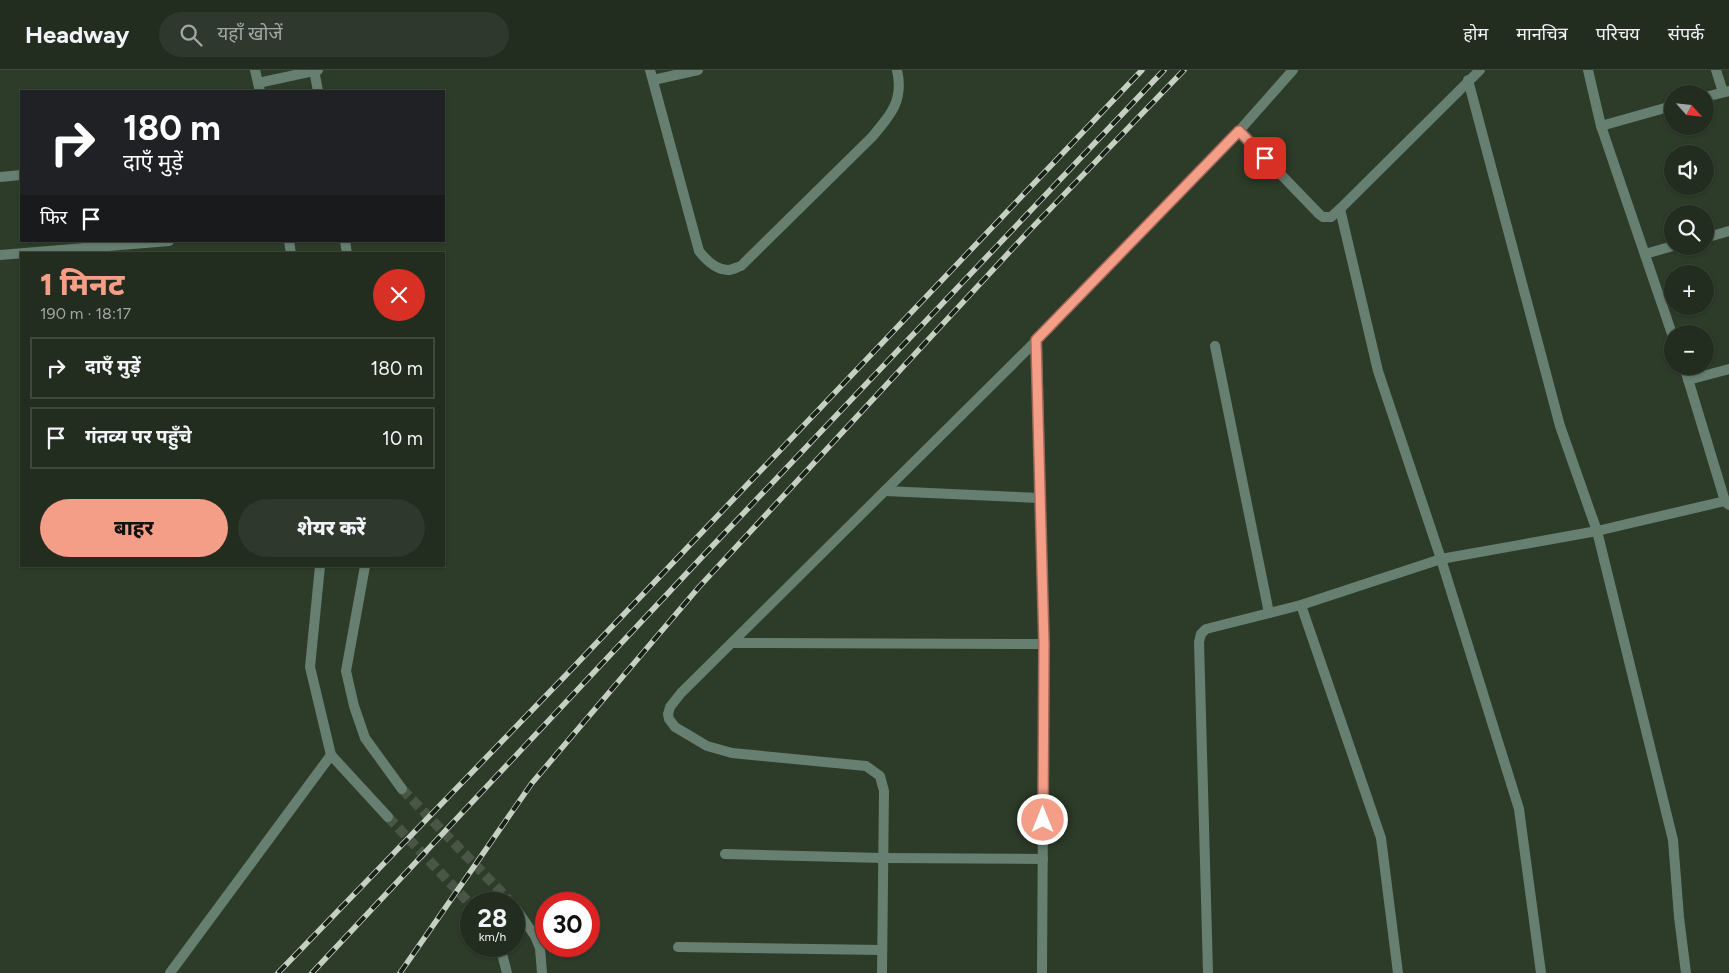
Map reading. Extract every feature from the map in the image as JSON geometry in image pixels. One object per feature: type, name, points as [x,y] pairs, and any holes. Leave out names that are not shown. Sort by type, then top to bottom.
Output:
[{"type":"street","points":[[255,70],[259,87],[315,70],[318,90]]},
{"type":"street","points":[[650,70],[699,251],[715,266],[728,270],[741,266],[890,117],[897,102],[900,82],[897,70]]},
{"type":"street","points":[[653,80],[698,70]]},
{"type":"street","points":[[882,973],[884,791],[880,776],[866,766],[732,753],[707,746],[675,727],[669,719],[670,707],[681,693],[1036,340],[1239,131],[1293,70]]},
{"type":"street","points":[[1239,131],[1323,217],[1331,217],[1480,70]]},
{"type":"street","points":[[1588,70],[1600,126],[1669,325]]},
{"type":"street","points":[[1716,70],[1726,92]]},
{"type":"street","points":[[1468,80],[1560,426],[1597,531],[1673,840],[1679,917],[1686,973]]},
{"type":"street","points":[[1600,126],[1664,108]]},
{"type":"street","points":[[0,177],[20,175]]},
{"type":"street","points":[[1340,209],[1378,371],[1441,559],[1519,809],[1541,973]]},
{"type":"street","points":[[1714,235],[1729,231]]},
{"type":"street","points":[[36,252],[157,242]]},
{"type":"street","points":[[1645,254],[1664,249]]},
{"type":"street","points":[[0,255],[20,253]]},
{"type":"street","points":[[1036,340],[1044,644],[1042,973]]},
{"type":"street","points":[[1215,346],[1269,613]]},
{"type":"street","points":[[1688,380],[1729,369]]},
{"type":"street","points":[[1208,973],[1199,642],[1201,634],[1206,629],[1301,605],[1441,559],[1597,531],[1727,503],[1687,375]]},
{"type":"street","points":[[885,491],[1040,498]]},
{"type":"street","points":[[320,567],[310,666],[331,755],[388,816]]},
{"type":"street","points":[[365,567],[346,671],[354,706],[365,738],[402,789]]},
{"type":"street","points":[[1301,605],[1381,838],[1398,973]]},
{"type":"street","points":[[732,643],[1044,644]]},
{"type":"street","points":[[170,973],[331,755]]},
{"type":"street","points":[[725,854],[883,858],[1043,859]]},
{"type":"street","points":[[525,922],[535,936],[540,948],[542,973]]},
{"type":"street","points":[[678,947],[882,950]]},
{"type":"street","points":[[503,957],[507,973]]},
{"type":"tunnel","points":[[402,789],[501,892]]},
{"type":"tunnel","points":[[388,817],[460,893]]},
{"type":"railway","points":[[278,973],[567,674],[1142,70]]},
{"type":"railway","points":[[312,973],[701,558],[1164,70]]},
{"type":"railway","points":[[400,973],[532,783],[699,587],[1028,232],[1184,70]]},
{"type":"route","points":[[1043,820],[1044,644],[1036,340],[1239,131],[1265,158]]}]
